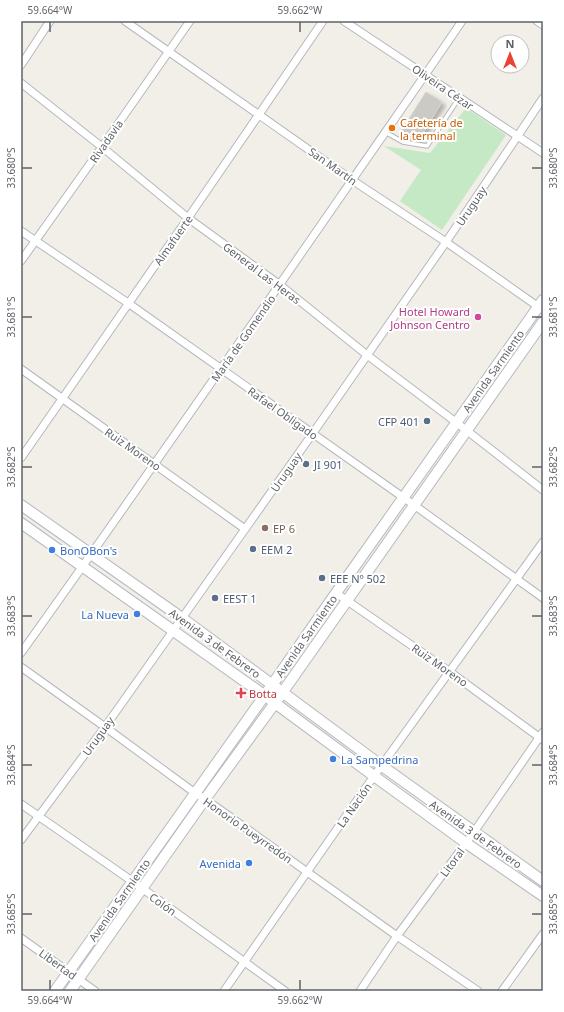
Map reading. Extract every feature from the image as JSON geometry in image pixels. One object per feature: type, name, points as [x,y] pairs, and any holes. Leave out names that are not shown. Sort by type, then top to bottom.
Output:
[{"type":"main road","name":"Avenida Sarmiento","points":[[55,991],[403,497],[541,306]]},
{"type":"main road","name":"Avenida Sarmiento","points":[[70,991],[543,322]]},
{"type":"main road","name":"Avenida 3 de Febrero","points":[[21,505],[182,618],[382,766],[543,881]]},
{"type":"main road","name":"Avenida 3 de Febrero","points":[[21,523],[264,695],[466,843],[543,896]]},
{"type":"street","points":[[21,65],[50,21]]},
{"type":"street","name":"San Martín","points":[[125,21],[260,114],[352,180],[541,306]]},
{"type":"street","name":"Rivadavia","points":[[21,261],[190,21]]},
{"type":"street","name":"Almafuerte","points":[[21,458],[323,21]]},
{"type":"street","name":"Oliveira Cézar","points":[[344,21],[543,153]]},
{"type":"street","name":"María de Gomendio","points":[[21,653],[280,285],[462,21]]},
{"type":"street","points":[[538,21],[543,25]]},
{"type":"street","name":"General Las Heras","points":[[21,83],[188,218],[280,285],[367,355],[543,490]]},
{"type":"street","name":"Uruguay","points":[[21,840],[105,727],[313,433],[446,242],[543,98]]},
{"type":"street","name":"Rafael Obligado","points":[[21,231],[128,303],[313,433],[543,598]]},
{"type":"street","name":"Ruiz Moreno","points":[[21,369],[245,528]]},
{"type":"street","name":"La Nación","points":[[224,991],[374,776],[543,542]]},
{"type":"street","name":"Ruiz Moreno","points":[[336,593],[542,736]]},
{"type":"street","name":"Honorio Pueyrredón","points":[[21,667],[195,793],[397,936],[478,991]]},
{"type":"street","name":"Litoral","points":[[360,991],[397,936],[474,832],[542,736]]},
{"type":"street","name":"Colón","points":[[21,804],[285,991]]},
{"type":"street","points":[[502,991],[543,934]]},
{"type":"street","name":"Libertad","points":[[21,938],[95,991]]},
{"type":"lane","points":[[385,132],[403,142],[427,146],[460,98]]},
{"type":"green space","points":[[466,108],[506,135],[442,230],[400,201],[421,170],[384,146],[430,153]]},
{"type":"building","points":[[426,92],[442,102],[418,141],[411,140],[400,133]]},
{"type":"place","name":"Cafetería de la terminal","points":[[392,128]]},
{"type":"place","name":"Hotel Howard Johnson Centro","points":[[478,317]]},
{"type":"place","name":"CFP 401","points":[[427,421]]},
{"type":"place","name":"JI 901","points":[[306,464]]},
{"type":"place","name":"EP 6","points":[[265,528]]},
{"type":"place","name":"EEM 2","points":[[253,549]]},
{"type":"place","name":"BonOBon's","points":[[52,550]]},
{"type":"place","name":"EEE Nº 502","points":[[322,578]]},
{"type":"place","name":"EEST 1","points":[[215,598]]},
{"type":"place","name":"La Nueva","points":[[137,614]]},
{"type":"place","name":"Botta","points":[[241,693]]},
{"type":"place","name":"La Sampedrina","points":[[333,759]]},
{"type":"place","name":"Avenida","points":[[249,863]]}]
